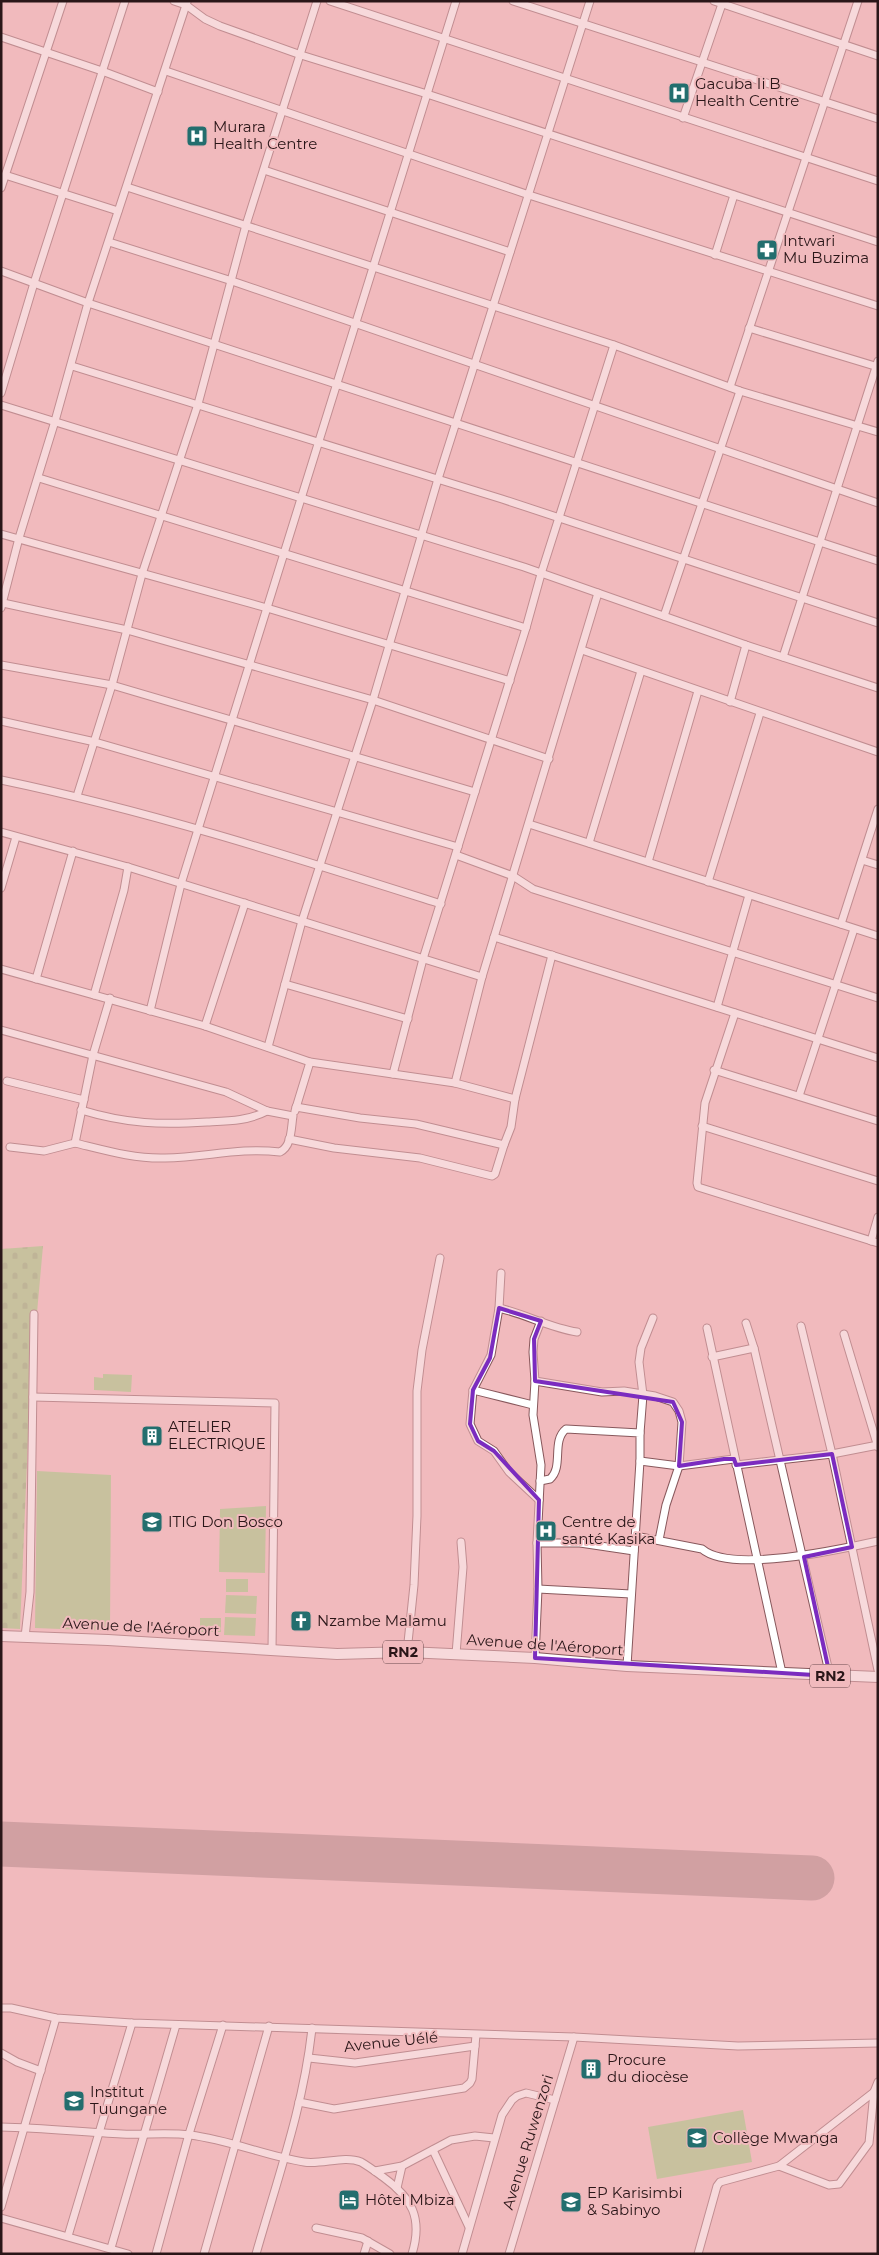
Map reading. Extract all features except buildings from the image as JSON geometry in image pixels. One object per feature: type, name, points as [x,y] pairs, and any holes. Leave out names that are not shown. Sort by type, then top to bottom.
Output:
[{"type":"highway","name":"Avenue de l'Aéroport","points":[[1,1636],[338,1654],[407,1652],[456,1654],[535,1658],[627,1666],[878,1677]]},
{"type":"street","points":[[63,1],[3,182],[62,195],[118,211]]},
{"type":"street","points":[[1,393],[34,283],[125,1]]},
{"type":"street","points":[[174,1],[187,3],[205,19],[220,26],[301,55],[427,94],[878,242]]},
{"type":"street","points":[[77,796],[96,742],[142,574],[198,404],[246,225],[318,1]]},
{"type":"street","points":[[330,1],[878,181]]},
{"type":"street","points":[[150,1010],[181,884],[456,1]]},
{"type":"street","points":[[513,1],[878,119]]},
{"type":"street","points":[[268,1047],[302,921],[390,646],[438,479],[590,1]]},
{"type":"street","points":[[714,1],[878,56]]},
{"type":"street","points":[[730,387],[804,158],[858,1]]},
{"type":"street","points":[[187,3],[88,304],[72,366],[19,538],[2,606],[127,630],[249,664],[373,700],[549,759]]},
{"type":"street","points":[[683,118],[722,3]]},
{"type":"street","points":[[1,37],[158,92]]},
{"type":"street","points":[[166,71],[528,195],[878,306]]},
{"type":"street","points":[[264,170],[510,252]]},
{"type":"street","points":[[127,187],[614,345],[740,391],[878,432]]},
{"type":"street","points":[[715,255],[734,195]]},
{"type":"street","points":[[109,242],[232,281],[474,365],[596,404],[878,503]]},
{"type":"street","points":[[1,271],[88,304],[878,561]]},
{"type":"street","points":[[749,328],[877,365],[783,656]]},
{"type":"street","points":[[393,1074],[440,904],[510,681],[541,574],[578,463],[614,345]]},
{"type":"street","points":[[72,366],[438,479],[878,623]]},
{"type":"street","points":[[664,616],[740,391]]},
{"type":"street","points":[[1,405],[541,574],[746,645],[878,688]]},
{"type":"street","points":[[38,478],[526,628]]},
{"type":"street","points":[[1,534],[267,608],[510,681]]},
{"type":"street","points":[[455,1083],[482,977],[598,593]]},
{"type":"street","points":[[730,702],[746,645]]},
{"type":"street","points":[[582,650],[760,713],[878,752]]},
{"type":"street","points":[[1,665],[112,686],[475,792]]},
{"type":"street","points":[[588,843],[641,671]]},
{"type":"street","points":[[648,862],[698,691]]},
{"type":"street","points":[[708,882],[760,713]]},
{"type":"street","points":[[1,721],[96,742],[458,847]]},
{"type":"street","points":[[1,780],[77,796],[198,829],[440,904]]},
{"type":"street","points":[[841,924],[878,809]]},
{"type":"street","points":[[529,824],[878,936]]},
{"type":"street","points":[[1,832],[128,867],[482,977]]},
{"type":"street","points":[[1,888],[16,836]]},
{"type":"street","points":[[36,979],[73,852]]},
{"type":"street","points":[[456,855],[512,876],[534,889],[878,998]]},
{"type":"street","points":[[862,860],[878,864]]},
{"type":"street","points":[[94,995],[124,890],[128,867]]},
{"type":"street","points":[[717,1007],[749,895]]},
{"type":"street","points":[[205,1026],[246,903]]},
{"type":"street","points":[[799,1096],[854,928]]},
{"type":"street","points":[[494,937],[878,1058]]},
{"type":"street","points":[[289,1140],[334,1148],[420,1158],[492,1176],[495,1174],[511,1127],[515,1099],[552,955]]},
{"type":"street","points":[[1,969],[205,1026],[310,1062],[455,1083],[515,1099]]},
{"type":"street","points":[[285,984],[408,1019]]},
{"type":"street","points":[[75,1143],[93,1055],[110,998]]},
{"type":"street","points":[[735,1013],[714,1070],[705,1103],[696,1183],[698,1187],[874,1242],[878,1217]]},
{"type":"street","points":[[1,1030],[226,1092],[267,1111],[293,1116]]},
{"type":"street","points":[[10,1147],[44,1151],[75,1143],[146,1158],[167,1158],[245,1150],[280,1152],[289,1140],[293,1116],[310,1062]]},
{"type":"street","points":[[714,1070],[878,1121]]},
{"type":"street","points":[[7,1081],[84,1100]]},
{"type":"street","points":[[296,1106],[360,1118],[416,1124],[504,1145]]},
{"type":"street","points":[[81,1110],[110,1119],[142,1124],[238,1121],[255,1117],[267,1111]]},
{"type":"street","points":[[702,1126],[878,1181]]},
{"type":"street","points":[[407,1652],[414,1585],[417,1391],[423,1342],[440,1258]]},
{"type":"street","points":[[501,1273],[499,1308],[490,1358],[473,1390],[470,1424],[475,1437],[494,1451],[509,1472],[539,1500]]},
{"type":"street","points":[[499,1308],[577,1332]]},
{"type":"street","points":[[25,1637],[30,1592],[34,1314]]},
{"type":"street","points":[[627,1666],[643,1395],[639,1371],[641,1348],[653,1318]]},
{"type":"street","points":[[535,1658],[538,1589],[536,1543],[541,1464],[533,1419],[535,1381],[534,1339],[541,1321]]},
{"type":"street","points":[[746,1323],[754,1348],[804,1557],[830,1676]]},
{"type":"street","points":[[801,1326],[875,1641],[878,1670]]},
{"type":"street","points":[[707,1328],[782,1673]]},
{"type":"street","points":[[640,1461],[679,1466],[780,1460],[878,1446],[844,1334]]},
{"type":"street","points":[[712,1357],[754,1348]]},
{"type":"street","points":[[535,1381],[567,1388],[602,1392],[624,1391],[655,1396],[674,1402],[680,1412],[682,1422],[679,1466],[666,1504],[659,1540]]},
{"type":"street","points":[[473,1390],[533,1405]]},
{"type":"street","points":[[33,1397],[275,1403],[272,1650]]},
{"type":"street","points":[[540,1481],[553,1476],[560,1435],[566,1429],[640,1433]]},
{"type":"street","points":[[635,1536],[702,1549],[707,1553],[718,1556],[756,1559],[804,1557],[878,1541]]},
{"type":"street","points":[[456,1654],[463,1567],[461,1542]]},
{"type":"street","points":[[536,1543],[580,1543],[634,1551]]},
{"type":"street","points":[[538,1589],[631,1594]]},
{"type":"street","points":[[1,2008],[11,2008],[56,2018],[132,2023],[269,2026],[738,2046],[878,2043]]},
{"type":"street","points":[[1,2207],[5,2181],[24,2128],[56,2018]]},
{"type":"street","points":[[68,2236],[132,2023]]},
{"type":"street","points":[[111,2248],[146,2134],[176,2024]]},
{"type":"street","points":[[156,2254],[189,2134],[223,2025]]},
{"type":"street","points":[[204,2254],[269,2026]]},
{"type":"street","points":[[256,2254],[309,2058],[312,2028]]},
{"type":"street","points":[[298,2102],[334,2109],[464,2088],[470,2084],[472,2079],[476,2035]]},
{"type":"street","name":"Avenue Ruwenzori","points":[[510,2254],[574,2038]]},
{"type":"street","name":"Avenue Uélé","points":[[309,2058],[355,2063],[475,2046]]},
{"type":"street","points":[[1,2053],[17,2062],[41,2071]]},
{"type":"street","points":[[779,2166],[829,2185],[839,2184],[868,2143],[874,2092],[878,2082]]},
{"type":"street","points":[[698,2254],[717,2186],[720,2182],[779,2166],[874,2092]]},
{"type":"street","points":[[462,2254],[494,2138],[504,2110],[517,2096],[526,2093],[555,2100]]},
{"type":"street","points":[[1,2126],[99,2133],[189,2134],[310,2163],[351,2160],[362,2162],[397,2188],[409,2202],[416,2220],[417,2237],[412,2254]]},
{"type":"street","points":[[375,2171],[402,2166],[460,2138],[494,2138]]},
{"type":"street","points":[[433,2150],[469,2227]]},
{"type":"street","points":[[397,2188],[402,2166]]},
{"type":"street","points":[[1,2218],[128,2254]]},
{"type":"street","points":[[316,2228],[368,2241],[390,2254]]},
{"type":"street","points":[[364,2254],[368,2241]]},
{"type":"highlighted area","points":[[499,1308],[541,1321],[534,1339],[535,1381],[673,1402],[682,1422],[679,1466],[724,1459],[734,1459],[736,1465],[832,1454],[852,1547],[804,1557],[830,1676],[535,1658],[539,1500],[494,1451],[478,1441],[470,1424],[473,1390],[490,1358]]},
{"type":"green space","points":[[43,1246],[30,1391],[20,1629],[1,1628],[1,1249]]},
{"type":"green space","points":[[103,1374],[132,1375],[131,1392],[94,1390],[94,1377],[103,1378]]},
{"type":"green space","points":[[37,1471],[111,1475],[110,1631],[35,1628]]},
{"type":"green space","points":[[266,1506],[265,1573],[219,1572],[220,1509]]},
{"type":"green space","points":[[226,1579],[248,1579],[248,1592],[226,1592]]},
{"type":"green space","points":[[226,1595],[257,1596],[256,1614],[225,1613]]},
{"type":"green space","points":[[225,1617],[256,1618],[255,1636],[224,1635]]},
{"type":"green space","points":[[200,1618],[221,1618],[221,1632],[200,1632]]},
{"type":"green space","points":[[743,2110],[752,2162],[657,2179],[648,2127]]},
{"type":"runway","points":[[1,1844],[812,1878]]},
{"type":"place","name":"Gacuba Ii B Health Centre","points":[[679,93]]},
{"type":"place","name":"Murara Health Centre","points":[[197,136]]},
{"type":"place","name":"Intwari Mu Buzima","points":[[767,250]]},
{"type":"place","name":"ATELIER ELECTRIQUE","points":[[152,1436]]},
{"type":"place","name":"ITIG Don Bosco","points":[[152,1522]]},
{"type":"place","name":"Centre de santé Kasika","points":[[546,1531]]},
{"type":"place","name":"Nzambe Malamu","points":[[301,1621]]},
{"type":"place","name":"Procure du diocèse","points":[[591,2069]]},
{"type":"place","name":"Institut Tuungane","points":[[74,2101]]},
{"type":"place","name":"Collège Mwanga","points":[[697,2138]]},
{"type":"place","name":"Hôtel Mbiza","points":[[349,2200]]},
{"type":"place","name":"EP Karisimbi & Sabinyo","points":[[571,2202]]}]
